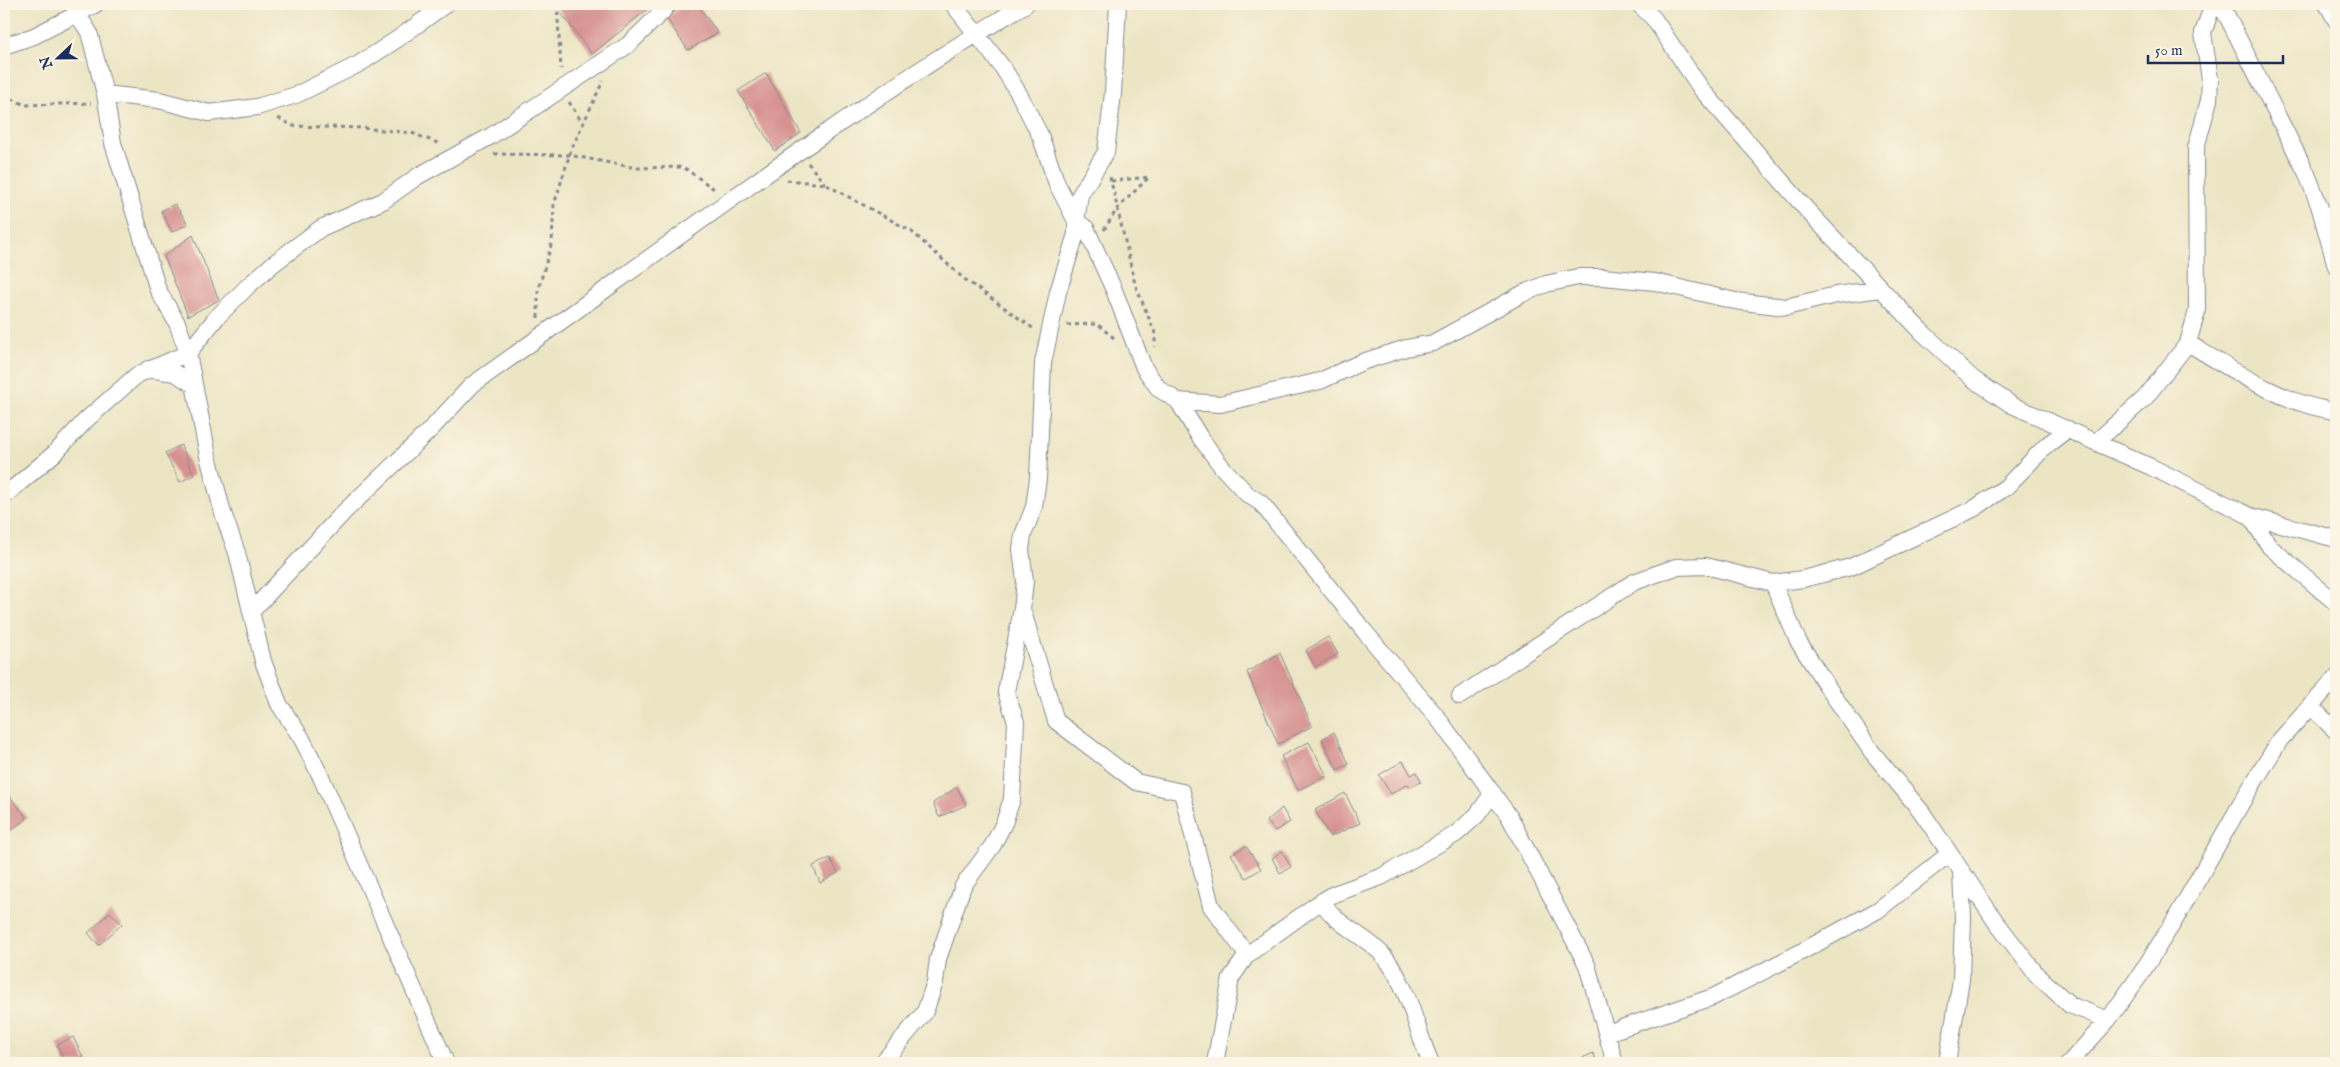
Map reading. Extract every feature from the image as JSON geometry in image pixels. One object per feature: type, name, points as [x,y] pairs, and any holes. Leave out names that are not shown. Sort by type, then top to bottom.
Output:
[{"type":"street","points":[[4,46],[34,36],[75,9],[96,4]]},
{"type":"street","points":[[106,98],[159,100],[209,113],[257,107],[296,95],[359,64],[446,4]]},
{"type":"street","points":[[4,496],[55,453],[86,420],[137,375],[188,353],[217,317],[248,286],[273,264],[321,228],[383,201],[418,176],[491,136],[628,45],[668,4]]},
{"type":"street","points":[[953,4],[1003,68],[1020,94],[1040,135],[1057,184],[1076,221],[1086,228],[1118,298],[1144,368],[1160,389],[1178,401],[1199,436],[1222,467],[1247,494],[1261,503],[1365,632],[1437,717],[1514,825],[1587,965],[1615,1063]]},
{"type":"street","points":[[250,612],[344,512],[430,430],[472,385],[799,153],[976,34],[1026,4]]},
{"type":"street","points":[[882,1063],[925,1012],[935,982],[939,954],[964,886],[994,845],[1012,799],[1016,722],[1006,692],[1022,609],[1024,581],[1021,549],[1023,535],[1034,507],[1042,422],[1040,392],[1048,339],[1067,258],[1076,234],[1080,195],[1106,152],[1113,93],[1118,4]]},
{"type":"street","points":[[1639,4],[1654,18],[1702,90],[1806,208],[1921,331],[1973,379],[2012,405],[2096,442],[2250,516],[2336,539]]},
{"type":"street","points":[[2096,442],[2146,398],[2188,343],[2198,311],[2196,148],[2209,100],[2210,79],[2204,33],[2213,4]]},
{"type":"street","points":[[2218,4],[2227,16],[2307,174],[2319,205],[2336,266]]},
{"type":"street","points":[[2327,4],[2336,20]]},
{"type":"street","points":[[75,9],[89,32],[106,98],[113,144],[158,290],[177,323],[188,353],[208,456],[223,513],[237,553],[263,661],[279,704],[302,739],[321,777],[446,1063]]},
{"type":"street","points":[[1178,401],[1208,405],[1236,402],[1320,381],[1362,362],[1406,348],[1433,343],[1522,294],[1546,284],[1578,277],[1603,277],[1655,282],[1735,301],[1786,307],[1836,295],[1881,290]]},
{"type":"street","points":[[2188,343],[2249,380],[2320,409],[2336,411]]},
{"type":"street","points":[[148,369],[176,373],[194,385]]},
{"type":"street","points":[[1460,696],[1634,582],[1676,567],[1706,566],[1773,583],[1802,579],[1851,567],[1975,508],[2006,487],[2048,445],[2068,429]]},
{"type":"street","points":[[2250,516],[2270,547],[2336,603]]},
{"type":"street","points":[[1773,583],[1798,641],[1829,689],[1872,752],[1921,811],[1996,922],[2037,975],[2070,1005],[2108,1020]]},
{"type":"street","points":[[1022,609],[1056,721],[1136,782],[1182,792],[1211,906],[1247,956]]},
{"type":"street","points":[[2069,1063],[2108,1020],[2173,923],[2246,795],[2280,740],[2336,678]]},
{"type":"street","points":[[2310,706],[2336,730]]},
{"type":"street","points":[[1215,1063],[1231,978],[1247,956],[1322,901],[1334,894],[1381,877],[1456,834],[1477,815],[1493,793]]},
{"type":"street","points":[[1606,1033],[1713,997],[1801,952],[1878,910],[1949,854]]},
{"type":"street","points":[[1947,1063],[1961,980],[1963,918],[1961,871]]},
{"type":"street","points":[[1322,901],[1334,917],[1375,947],[1392,966],[1404,992],[1430,1063]]},
{"type":"path","points":[[538,339],[538,290],[552,242],[554,205],[571,150],[602,84],[612,56]]},
{"type":"path","points":[[4,96],[26,105],[106,98]]},
{"type":"path","points":[[1106,152],[1111,182],[1135,284]]},
{"type":"path","points":[[799,153],[825,184],[911,231],[963,278],[1048,339],[1064,325],[1097,324],[1117,340]]},
{"type":"path","points":[[1087,184],[1149,177],[1117,209],[1094,246]]},
{"type":"path","points":[[764,178],[825,184]]},
{"type":"building","points":[[564,4],[654,4],[592,54],[558,9]]},
{"type":"building","points":[[686,4],[697,4],[718,33],[688,50],[666,18]]},
{"type":"building","points":[[766,73],[801,133],[775,151],[738,91]]},
{"type":"building","points":[[175,204],[188,224],[172,232],[161,211]]},
{"type":"building","points":[[193,235],[219,300],[188,316],[164,256]]},
{"type":"building","points":[[181,445],[194,475],[180,482],[165,453]]},
{"type":"building","points":[[1328,637],[1338,654],[1315,667],[1306,650]]},
{"type":"building","points":[[1280,653],[1312,726],[1278,744],[1247,672]]},
{"type":"building","points":[[1334,732],[1349,764],[1337,770],[1322,739]]},
{"type":"building","points":[[1309,742],[1327,776],[1298,790],[1281,756]]},
{"type":"building","points":[[1403,761],[1411,775],[1417,772],[1421,782],[1411,787],[1408,784],[1391,794],[1379,775]]},
{"type":"building","points":[[957,787],[966,805],[939,817],[933,803]]},
{"type":"building","points":[[4,789],[27,818],[9,832],[4,825]]},
{"type":"building","points":[[1345,793],[1360,823],[1330,837],[1315,810]]},
{"type":"building","points":[[1282,808],[1290,822],[1275,831],[1267,821]]},
{"type":"building","points":[[1246,846],[1261,869],[1246,878],[1231,854]]},
{"type":"building","points":[[1282,851],[1291,867],[1280,873],[1272,858]]},
{"type":"building","points":[[830,858],[838,873],[820,883],[813,866]]},
{"type":"building","points":[[110,912],[122,924],[99,945],[88,933]]},
{"type":"building","points":[[73,1037],[86,1063],[65,1063],[57,1045]]},
{"type":"building","points":[[1593,1053],[1598,1063],[1572,1063]]}]
